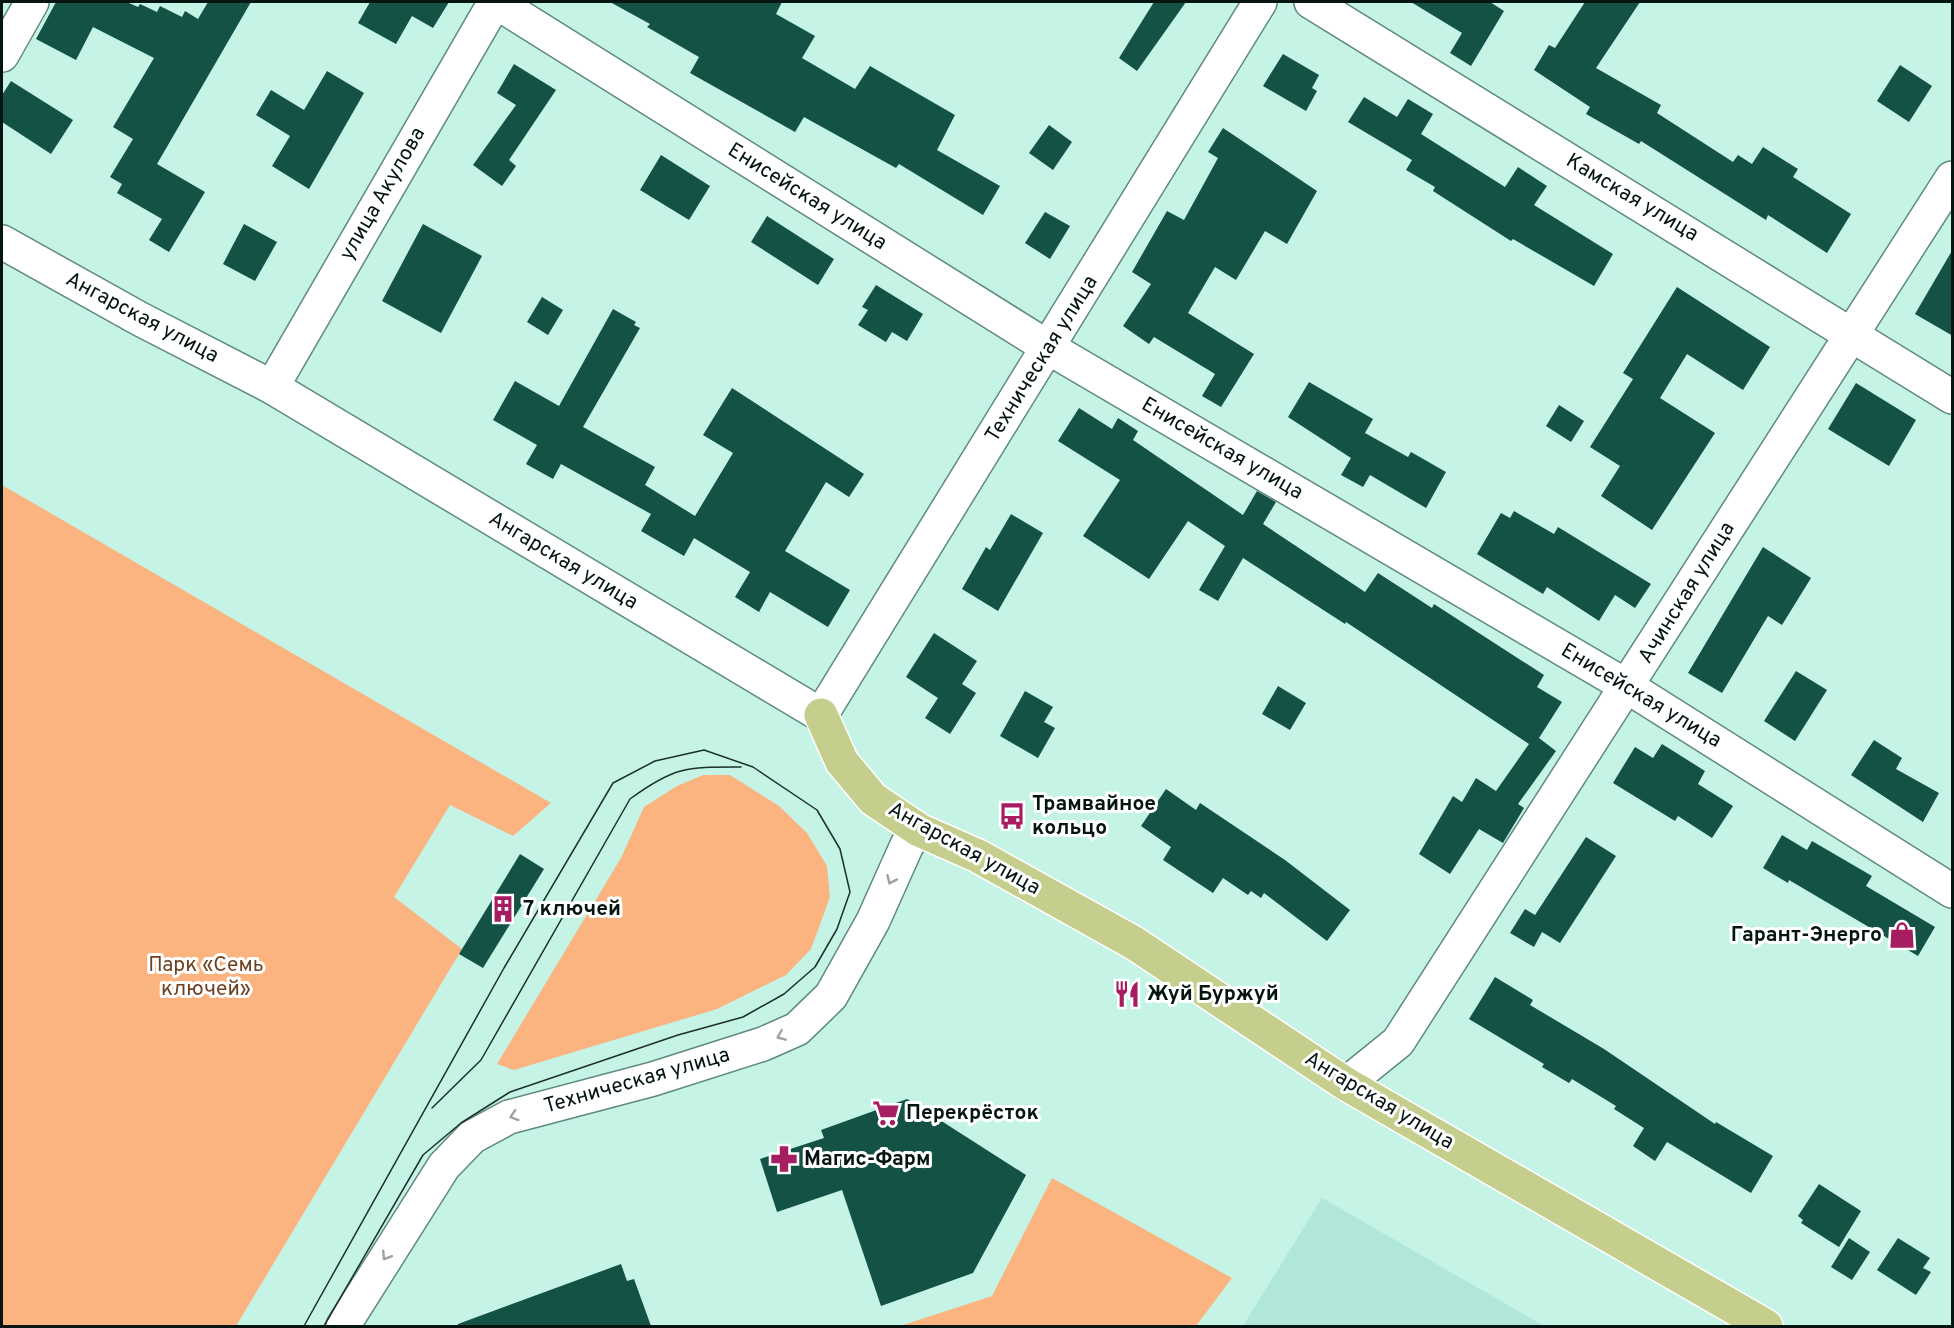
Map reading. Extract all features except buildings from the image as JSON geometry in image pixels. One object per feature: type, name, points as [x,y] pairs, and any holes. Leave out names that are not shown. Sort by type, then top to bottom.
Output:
[{"type":"main road","name":"Ангарская улица","points":[[821,715],[842,762],[873,799],[919,830],[978,856],[1134,943],[1346,1084],[1766,1326]]},
{"type":"street","points":[[2,55],[32,2]]},
{"type":"street","name":"Енисейская улица","points":[[496,2],[1049,348],[1628,687],[1953,891]]},
{"type":"street","name":"улица Акулова","points":[[272,387],[496,2]]},
{"type":"street","name":"Техническая улица","points":[[821,715],[1260,2]]},
{"type":"street","name":"Камская улица","points":[[1311,2],[1851,332],[1953,397]]},
{"type":"street","name":"Ачинская улица","points":[[1346,1084],[1398,1042],[1628,687],[1851,332],[1953,178]]},
{"type":"street","name":"Ангарская улица","points":[[2,242],[140,319],[272,387],[821,715]]},
{"type":"street","name":"Техническая улица","points":[[343,1326],[444,1166],[472,1137],[509,1117],[653,1079],[763,1044],[797,1029],[831,996],[873,921],[907,845],[919,830]]},
{"type":"shaded area","points":[[1322,1198],[1544,1326],[1243,1326]]},
{"type":"green space","name":"Парк «Семь ключей»","points":[[2,485],[551,803],[513,836],[450,805],[394,897],[462,949],[236,1326],[2,1326]]},
{"type":"green space","points":[[703,775],[730,775],[779,806],[807,833],[827,866],[830,897],[811,949],[786,975],[717,1009],[514,1070],[497,1064],[621,858],[644,807],[677,786]]},
{"type":"green space","points":[[1052,1178],[1232,1278],[1196,1326],[900,1326],[992,1296]]},
{"type":"tram line","points":[[304,1326],[504,968],[613,783],[655,761],[704,750],[753,767],[817,810],[840,849],[850,892],[837,929],[815,967],[784,994],[743,1017],[678,1035],[510,1092],[461,1123],[423,1155],[324,1326]]},
{"type":"tram line","points":[[432,1108],[481,1060],[630,799],[671,774],[694,768],[741,767]]},
{"type":"place","name":"Трамвайное кольцо","points":[[1012,816]]},
{"type":"place","name":"7 ключей","points":[[503,909]]},
{"type":"place","name":"Гарант-Энерго","points":[[1902,935]]},
{"type":"place","name":"Жуй Буржуй","points":[[1127,994]]},
{"type":"place","name":"Перекрёсток","points":[[886,1113]]},
{"type":"place","name":"Магис-Фарм","points":[[784,1159]]}]
